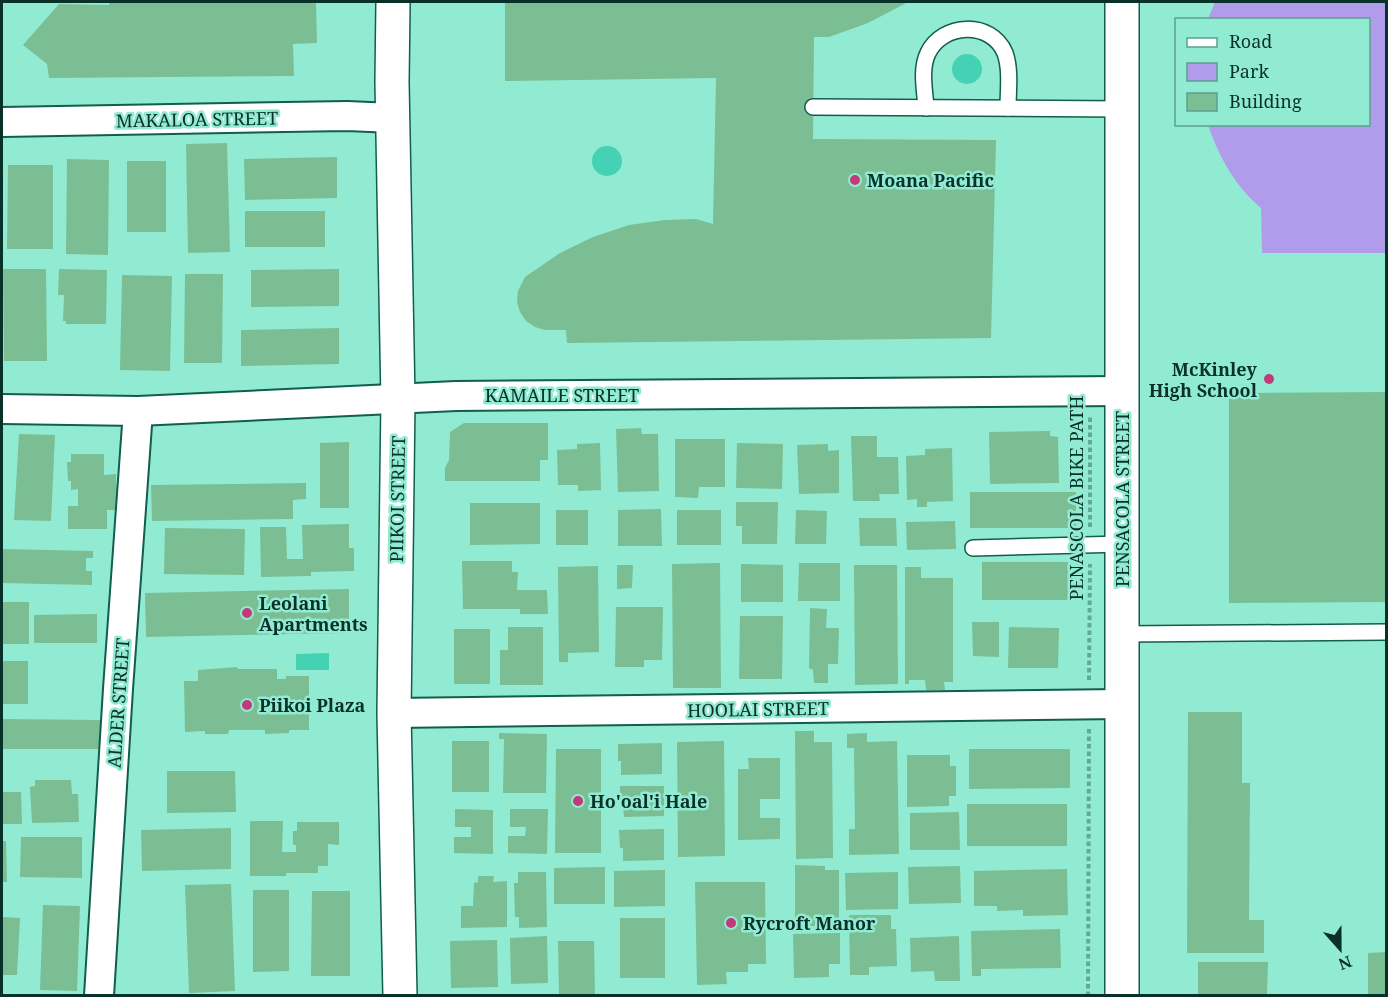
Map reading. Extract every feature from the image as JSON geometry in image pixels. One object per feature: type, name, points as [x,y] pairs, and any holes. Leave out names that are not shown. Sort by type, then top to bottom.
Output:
[{"type":"main road","name":"PIIKOI STREET","points":[[393,2],[398,399],[394,713],[400,996]]},
{"type":"main road","name":"PENSACOLA STREET","points":[[1122,2],[1122,634],[1105,705],[1122,996]]},
{"type":"street","name":"MAKALOA STREET","points":[[2,122],[347,116],[393,118]]},
{"type":"street","name":"KAMAILE STREET","points":[[2,409],[138,411],[480,395],[1123,391]]},
{"type":"street","name":"ALDER STREET","points":[[99,996],[138,411]]},
{"type":"street","name":"HOOLAI STREET","points":[[394,713],[1105,705]]},
{"type":"lane","points":[[926,108],[924,69],[930,49],[945,34],[958,29],[971,29],[985,32],[996,40],[1004,51],[1008,65],[1008,108]]},
{"type":"lane","points":[[813,107],[1123,109]]},
{"type":"lane","points":[[973,548],[1122,543]]},
{"type":"lane","points":[[1122,634],[1386,632]]},
{"type":"path","name":"PENASCOLA BIKE PATH","points":[[1088,996],[1105,705],[1090,545],[1090,391]]},
{"type":"green space","points":[[1215,2],[1386,2],[1386,253],[1262,253],[1261,208],[1236,181],[1217,148],[1208,126],[1370,126],[1370,18],[1208,18]]},
{"type":"shaded area","points":[[967,54],[973,55],[981,63],[981,75],[973,83],[967,84],[961,83],[953,75],[952,69],[953,63],[961,55]]},
{"type":"shaded area","points":[[607,146],[617,151],[622,161],[617,171],[607,176],[597,171],[592,161],[597,151]]},
{"type":"shaded area","points":[[329,653],[329,670],[296,670],[296,654]]},
{"type":"building","points":[[109,2],[316,2],[317,43],[293,44],[294,76],[49,78],[47,64],[23,45],[59,4],[109,5]]},
{"type":"building","name":"Moana Pacific","points":[[505,2],[908,2],[868,23],[829,37],[814,37],[813,139],[996,140],[991,338],[567,343],[566,330],[545,330],[526,321],[517,302],[518,291],[525,277],[560,253],[593,237],[629,225],[696,219],[713,224],[716,78],[505,81]]},
{"type":"building","points":[[227,143],[230,252],[188,253],[186,144]]},
{"type":"building","points":[[337,157],[337,198],[245,200],[244,159]]},
{"type":"building","points":[[67,159],[109,160],[108,255],[66,254]]},
{"type":"building","points":[[127,161],[166,161],[166,232],[127,232]]},
{"type":"building","points":[[8,165],[53,165],[53,249],[7,249]]},
{"type":"building","points":[[245,211],[325,211],[325,247],[245,247]]},
{"type":"building","points":[[3,269],[46,269],[47,361],[4,361]]},
{"type":"building","points":[[59,269],[107,270],[106,324],[66,324],[66,321],[63,321],[64,295],[58,295]]},
{"type":"building","points":[[339,269],[339,306],[251,307],[251,270]]},
{"type":"building","points":[[185,274],[223,274],[222,363],[184,363]]},
{"type":"building","points":[[122,275],[172,276],[170,371],[120,370]]},
{"type":"building","points":[[339,328],[339,364],[241,366],[241,330]]},
{"type":"building","points":[[1386,392],[1386,602],[1229,603],[1229,393]]},
{"type":"building","points":[[464,423],[548,423],[548,460],[540,460],[540,481],[445,481],[445,468],[449,460],[450,432]]},
{"type":"building","points":[[641,428],[642,434],[658,434],[659,491],[618,492],[616,429]]},
{"type":"building","points":[[1050,431],[1050,436],[1058,437],[1059,483],[990,484],[989,432]]},
{"type":"building","points":[[19,434],[55,435],[51,521],[14,520]]},
{"type":"building","points":[[851,436],[877,436],[877,457],[898,457],[899,494],[879,494],[880,501],[853,501]]},
{"type":"building","points":[[675,439],[725,439],[725,487],[699,487],[698,498],[675,497]]},
{"type":"building","points":[[349,442],[349,508],[320,508],[320,443]]},
{"type":"building","points":[[600,443],[601,490],[578,491],[578,485],[558,485],[557,450],[577,449],[577,444]]},
{"type":"building","points":[[737,443],[783,444],[782,489],[736,488]]},
{"type":"building","points":[[828,444],[828,451],[839,450],[839,493],[799,494],[797,445]]},
{"type":"building","points":[[952,448],[953,501],[927,502],[927,507],[917,507],[917,499],[907,500],[906,456],[925,455],[925,449]]},
{"type":"building","points":[[71,454],[104,454],[104,475],[116,474],[116,486],[121,486],[121,510],[107,510],[107,529],[68,529],[68,506],[78,506],[78,489],[71,490],[71,481],[68,481],[67,462],[71,462]]},
{"type":"building","points":[[306,483],[306,499],[293,500],[293,519],[152,521],[151,485]]},
{"type":"building","points":[[970,492],[1076,492],[1076,528],[970,528]]},
{"type":"building","points":[[736,502],[778,502],[777,544],[742,544],[742,526],[736,526]]},
{"type":"building","points":[[470,503],[540,503],[540,544],[470,545]]},
{"type":"building","points":[[661,509],[662,546],[618,546],[618,510]]},
{"type":"building","points":[[556,510],[588,510],[588,545],[556,545]]},
{"type":"building","points":[[677,510],[721,510],[721,545],[677,545]]},
{"type":"building","points":[[796,510],[827,511],[826,544],[795,544]]},
{"type":"building","points":[[859,518],[896,518],[897,546],[860,546]]},
{"type":"building","points":[[955,521],[956,549],[907,550],[906,522]]},
{"type":"building","points":[[349,524],[349,548],[354,548],[354,571],[311,572],[311,576],[261,577],[260,527],[286,527],[287,559],[303,559],[302,525]]},
{"type":"building","points":[[165,528],[245,529],[244,575],[164,574]]},
{"type":"building","points":[[2,549],[93,551],[93,558],[86,558],[86,571],[92,571],[92,585],[2,583]]},
{"type":"building","points":[[462,561],[512,561],[512,572],[518,572],[517,590],[547,590],[548,614],[520,614],[520,609],[463,609]]},
{"type":"building","points":[[982,562],[1068,562],[1068,600],[982,600]]},
{"type":"building","points":[[720,563],[721,688],[673,688],[672,564]]},
{"type":"building","points":[[799,563],[840,563],[840,601],[798,601]]},
{"type":"building","points":[[741,564],[783,565],[783,602],[741,602]]},
{"type":"building","points":[[617,565],[633,565],[632,588],[617,589]]},
{"type":"building","points":[[854,565],[897,565],[898,684],[855,685]]},
{"type":"building","points":[[598,566],[599,652],[568,653],[568,662],[559,662],[558,567]]},
{"type":"building","points":[[905,567],[921,567],[921,578],[953,578],[953,682],[944,682],[945,690],[926,690],[925,680],[909,680],[909,684],[905,684]]},
{"type":"building","name":"Leolani Apartments","points":[[349,589],[349,633],[146,637],[145,593]]},
{"type":"building","points":[[2,602],[29,602],[29,644],[2,644]]},
{"type":"building","points":[[616,607],[663,607],[662,660],[644,660],[644,667],[615,667]]},
{"type":"building","points":[[810,608],[827,609],[826,628],[839,628],[838,664],[828,664],[828,683],[814,683],[813,670],[809,668]]},
{"type":"building","points":[[97,614],[97,643],[34,643],[34,615]]},
{"type":"building","points":[[740,616],[783,616],[782,679],[739,679]]},
{"type":"building","points":[[972,622],[999,622],[999,657],[973,656]]},
{"type":"building","points":[[508,627],[543,627],[543,685],[500,685],[500,650],[508,650]]},
{"type":"building","points":[[1009,627],[1059,628],[1058,668],[1008,668]]},
{"type":"building","points":[[454,629],[490,629],[490,684],[454,684]]},
{"type":"building","points":[[2,661],[28,661],[28,704],[2,704]]},
{"type":"building","name":"Piikoi Plaza","points":[[237,667],[238,669],[277,669],[277,679],[286,679],[286,676],[309,676],[309,730],[289,730],[289,733],[265,734],[265,730],[229,730],[228,734],[205,734],[205,731],[185,732],[184,681],[198,681],[198,670]]},
{"type":"building","points":[[1188,712],[1242,712],[1242,783],[1250,783],[1249,920],[1264,920],[1264,953],[1187,953]]},
{"type":"building","points":[[2,719],[100,720],[100,749],[2,749]]},
{"type":"building","points":[[795,731],[814,731],[814,742],[832,742],[833,858],[796,859]]},
{"type":"building","points":[[499,733],[547,734],[546,793],[503,793],[504,739],[499,739]]},
{"type":"building","points":[[867,733],[867,742],[897,741],[899,854],[849,855],[849,829],[855,829],[854,748],[847,748],[847,734]]},
{"type":"building","points":[[452,741],[489,741],[489,792],[452,792]]},
{"type":"building","points":[[724,741],[725,856],[678,857],[677,742]]},
{"type":"building","points":[[662,743],[662,774],[621,775],[618,744]]},
{"type":"building","name":"Ho'oal'i Hale","points":[[556,749],[601,749],[601,853],[555,853]]},
{"type":"building","points":[[969,749],[1070,749],[1070,788],[969,789]]},
{"type":"building","points":[[907,755],[950,755],[950,766],[956,766],[956,796],[949,796],[949,806],[907,807]]},
{"type":"building","points":[[748,758],[780,758],[780,799],[760,799],[760,818],[780,818],[780,839],[738,840],[738,769],[749,769]]},
{"type":"building","points":[[167,771],[235,771],[236,812],[167,813]]},
{"type":"building","points":[[35,780],[71,780],[72,794],[78,794],[79,822],[32,823],[30,787],[35,786]]},
{"type":"building","points":[[620,786],[664,786],[664,816],[624,817],[623,804],[620,804]]},
{"type":"building","points":[[2,792],[21,792],[22,824],[2,824]]},
{"type":"building","points":[[967,804],[1067,804],[1067,846],[967,846]]},
{"type":"building","points":[[455,809],[493,810],[493,854],[454,853],[454,837],[471,837],[471,827],[455,827]]},
{"type":"building","points":[[510,809],[548,809],[547,854],[508,853],[508,836],[525,836],[526,827],[510,827]]},
{"type":"building","points":[[959,812],[960,850],[910,850],[910,813]]},
{"type":"building","points":[[250,821],[283,821],[282,852],[296,852],[296,845],[293,845],[293,831],[297,831],[297,822],[339,822],[339,845],[328,844],[328,866],[318,866],[318,873],[250,876]]},
{"type":"building","points":[[231,828],[231,869],[142,871],[141,830]]},
{"type":"building","points":[[664,829],[664,860],[623,861],[619,830]]},
{"type":"building","points":[[21,837],[82,837],[82,878],[20,877]]},
{"type":"building","points":[[2,841],[6,841],[7,882],[2,882]]},
{"type":"building","points":[[795,865],[825,866],[825,870],[839,870],[839,926],[795,926]]},
{"type":"building","points":[[960,866],[961,903],[909,904],[908,867]]},
{"type":"building","points":[[605,867],[605,904],[554,904],[554,868]]},
{"type":"building","points":[[1067,869],[1068,915],[1023,916],[1023,910],[997,911],[997,906],[974,906],[974,871]]},
{"type":"building","points":[[665,870],[665,906],[614,907],[614,871]]},
{"type":"building","points":[[518,872],[546,872],[547,927],[519,928],[519,917],[515,917],[514,883],[518,883]]},
{"type":"building","points":[[898,872],[898,909],[846,910],[845,873]]},
{"type":"building","points":[[478,876],[494,876],[493,882],[507,881],[507,927],[461,928],[461,906],[473,906],[474,883],[478,882]]},
{"type":"building","name":"Rycroft Manor","points":[[695,882],[765,882],[766,964],[748,964],[748,972],[726,972],[727,984],[697,985]]},
{"type":"building","points":[[231,884],[235,991],[189,993],[185,885]]},
{"type":"building","points":[[253,890],[289,890],[289,971],[253,972]]},
{"type":"building","points":[[312,891],[350,891],[350,976],[311,976]]},
{"type":"building","points":[[43,905],[80,906],[77,991],[40,990]]},
{"type":"building","points":[[849,915],[891,915],[891,929],[896,929],[897,966],[869,967],[869,975],[850,975]]},
{"type":"building","points":[[2,917],[20,918],[17,975],[2,975]]},
{"type":"building","points":[[620,918],[665,918],[665,978],[620,978]]},
{"type":"building","points":[[1060,929],[1061,968],[981,969],[981,976],[972,976],[971,931]]},
{"type":"building","points":[[840,933],[840,964],[829,964],[829,977],[794,978],[793,934]]},
{"type":"building","points":[[547,936],[548,983],[511,984],[510,938]]},
{"type":"building","points":[[959,936],[960,981],[935,981],[934,971],[911,972],[910,938]]},
{"type":"building","points":[[497,940],[498,987],[451,988],[450,941]]},
{"type":"building","points":[[558,941],[594,941],[595,994],[559,995]]},
{"type":"building","points":[[1386,952],[1386,996],[1368,996],[1368,953]]},
{"type":"building","points":[[1198,962],[1268,962],[1267,996],[1198,996]]},
{"type":"place","name":"Moana Pacific","points":[[855,180]]},
{"type":"place","name":"McKinley High School","points":[[1269,379]]},
{"type":"place","name":"Leolani Apartments","points":[[247,613]]},
{"type":"place","name":"Piikoi Plaza","points":[[247,705]]},
{"type":"place","name":"Ho'oal'i Hale","points":[[578,801]]},
{"type":"place","name":"Rycroft Manor","points":[[731,923]]}]
